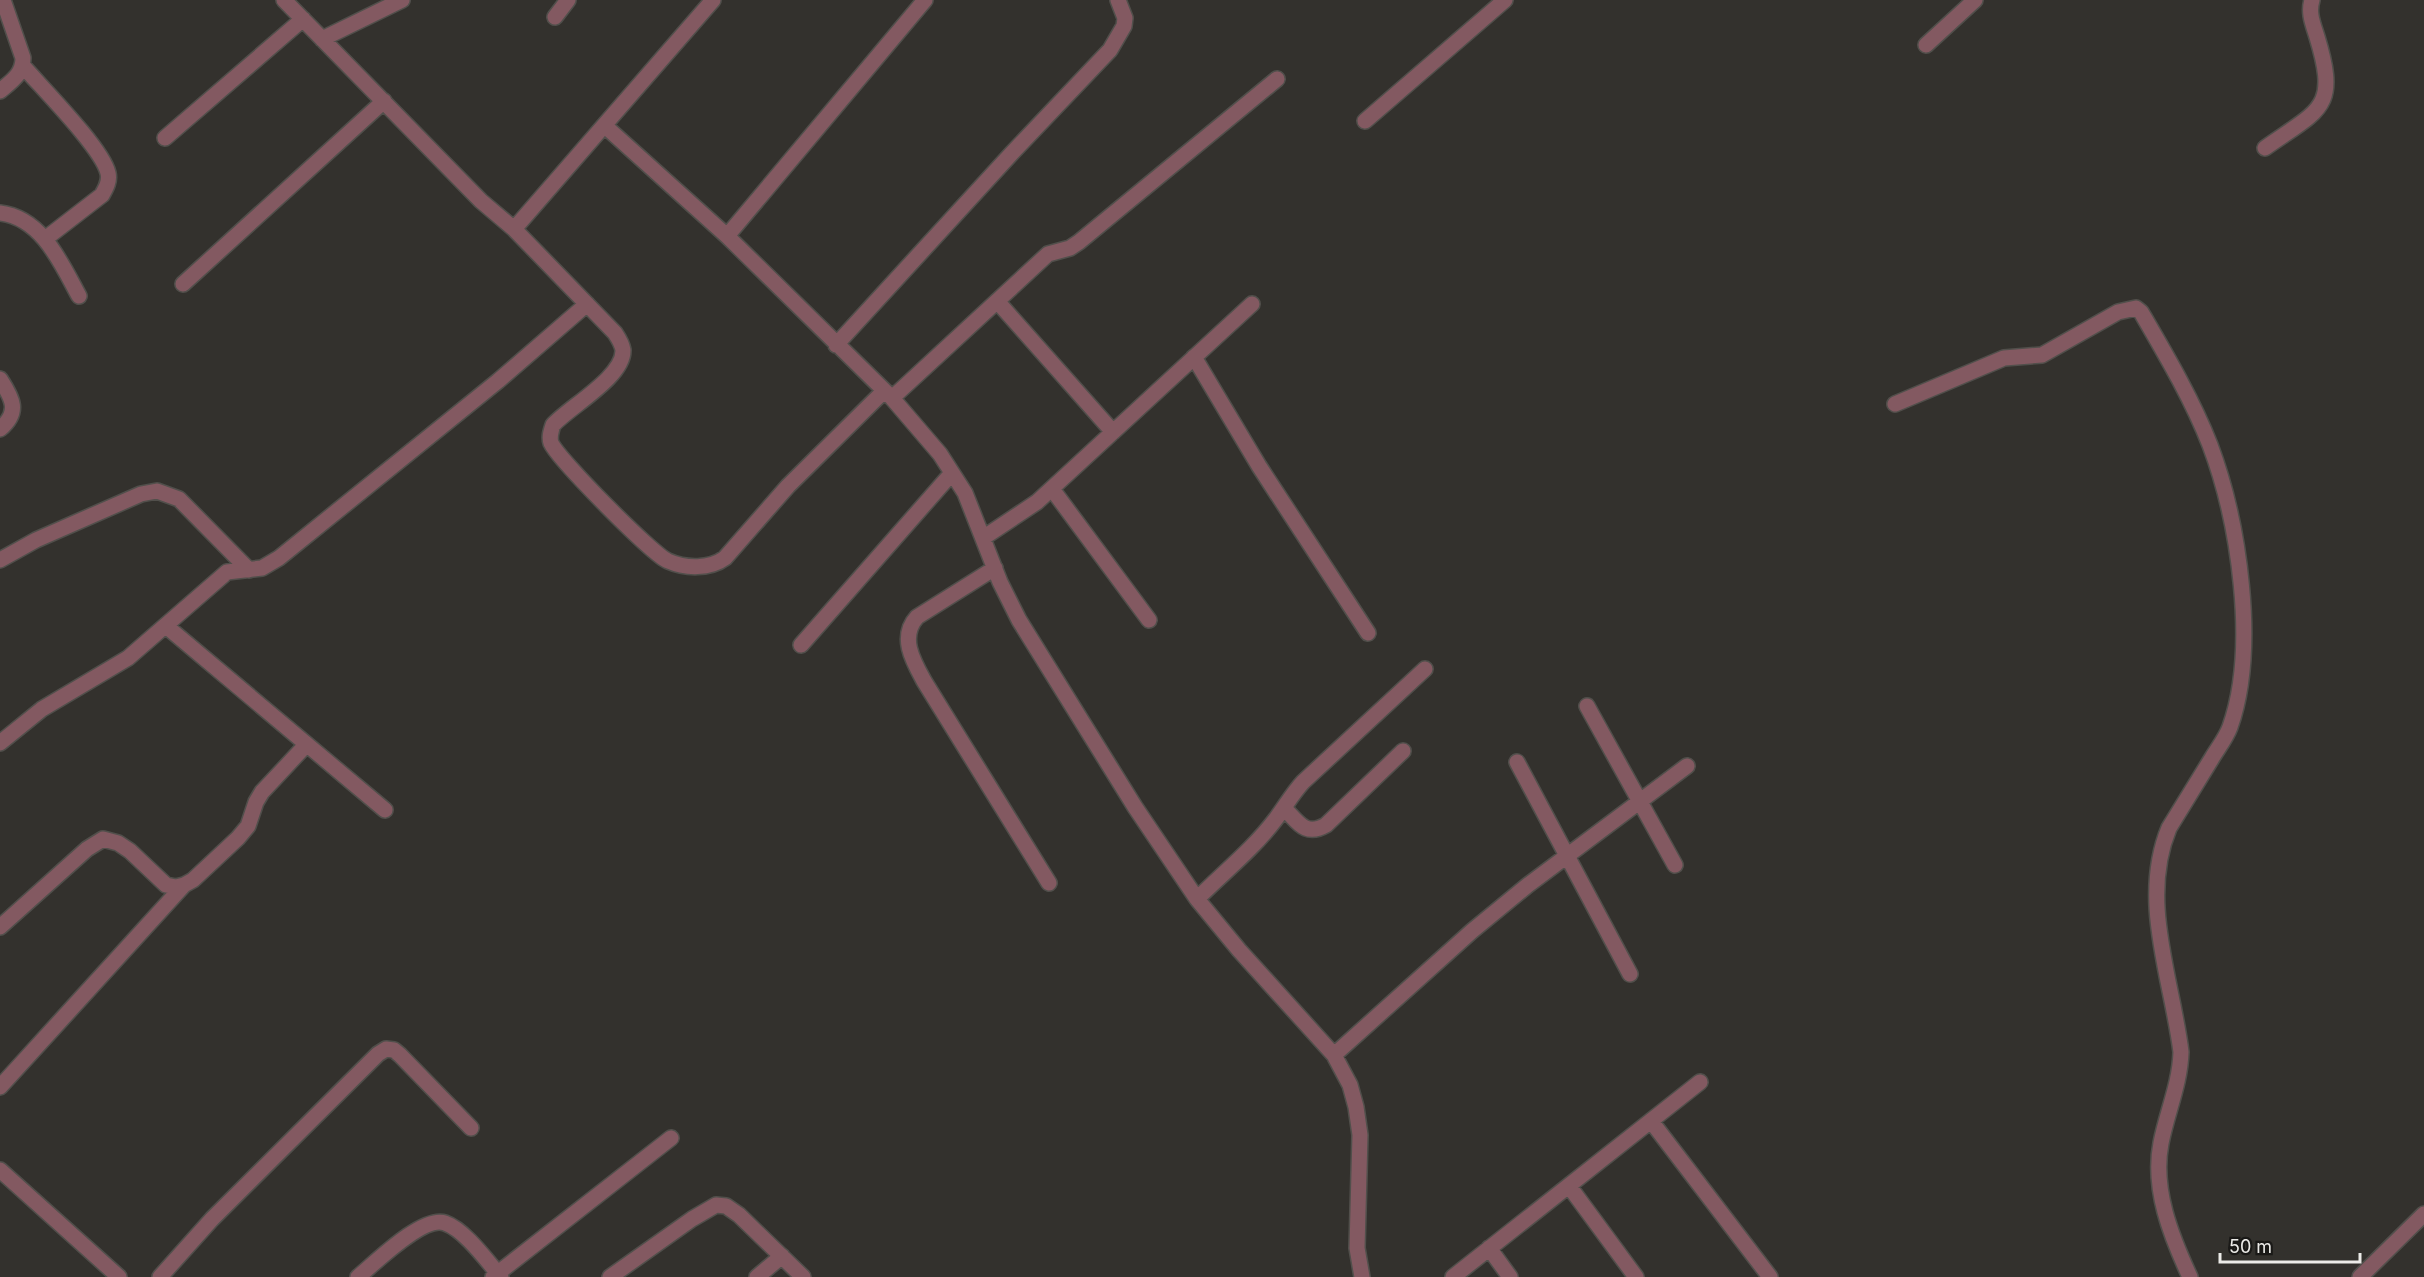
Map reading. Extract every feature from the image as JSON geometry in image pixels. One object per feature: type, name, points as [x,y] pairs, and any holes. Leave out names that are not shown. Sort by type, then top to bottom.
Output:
[{"type":"street","points":[[0,91],[13,80],[23,66],[23,58],[3,0]]},
{"type":"street","points":[[284,0],[482,201],[514,229],[621,341],[623,351],[620,362],[596,389],[553,425],[550,433],[552,443],[574,472],[655,554],[674,564],[705,567],[715,565],[725,558],[788,486],[888,394],[1048,254],[1070,248],[1079,242],[1277,78]]},
{"type":"street","points":[[322,39],[402,0]]},
{"type":"street","points":[[555,17],[568,0]]},
{"type":"street","points":[[514,229],[713,0]]},
{"type":"street","points":[[727,236],[925,0]]},
{"type":"street","points":[[836,345],[1110,50],[1124,27],[1125,18],[1118,0]]},
{"type":"street","points":[[1365,121],[1505,0]]},
{"type":"street","points":[[1926,45],[1975,0]]},
{"type":"street","points":[[2265,148],[2318,111],[2324,101],[2326,74],[2312,20],[2310,8],[2312,0]]},
{"type":"street","points":[[165,138],[303,19]]},
{"type":"street","points":[[23,66],[95,148],[109,175],[108,185],[102,195],[45,239]]},
{"type":"street","points":[[183,284],[384,101]]},
{"type":"street","points":[[605,126],[727,236],[888,394],[940,454],[964,493],[1019,620],[1078,718],[1197,899],[1239,950],[1334,1055],[1350,1085],[1360,1135],[1357,1248],[1362,1277]]},
{"type":"street","points":[[0,213],[25,219],[45,239],[79,296]]},
{"type":"street","points":[[997,301],[1113,432]]},
{"type":"street","points":[[0,743],[42,709],[128,658],[227,572],[262,568],[279,558],[498,381],[587,304]]},
{"type":"street","points":[[983,538],[1037,502],[1052,489],[1251,304]]},
{"type":"street","points":[[1895,404],[2004,358],[2042,355],[2118,312],[2136,308],[2141,312],[2176,375],[2210,445],[2234,532],[2241,598],[2243,647],[2240,677],[2229,728],[2169,828],[2162,845],[2157,866],[2156,900],[2181,1052],[2181,1074],[2160,1145],[2159,1171],[2167,1222],[2190,1277]]},
{"type":"street","points":[[1194,357],[1264,475],[1368,633]]},
{"type":"street","points":[[0,379],[13,402],[13,413],[8,423],[0,429]]},
{"type":"street","points":[[801,645],[952,473]]},
{"type":"street","points":[[1052,489],[1149,620]]},
{"type":"street","points":[[0,560],[47,536],[141,494],[157,491],[179,499],[249,570]]},
{"type":"street","points":[[995,568],[917,617],[910,625],[908,646],[924,681],[1049,882]]},
{"type":"street","points":[[166,626],[385,810]]},
{"type":"street","points":[[1197,899],[1254,844],[1284,808],[1292,793],[1425,669]]},
{"type":"street","points":[[1587,706],[1675,865]]},
{"type":"street","points":[[0,927],[87,849],[103,839],[118,843],[130,851],[166,885],[176,887],[193,880],[238,838],[248,826],[262,792],[306,745]]},
{"type":"street","points":[[1284,808],[1307,830],[1316,830],[1326,825],[1403,751]]},
{"type":"street","points":[[1517,762],[1630,974]]},
{"type":"street","points":[[1334,1055],[1472,931],[1567,856],[1688,766]]},
{"type":"street","points":[[0,1087],[184,885]]},
{"type":"street","points":[[160,1277],[212,1219],[370,1062],[386,1049],[400,1054],[471,1128]]},
{"type":"street","points":[[1453,1277],[1700,1082]]},
{"type":"street","points":[[1651,1121],[1770,1277]]},
{"type":"street","points":[[358,1277],[421,1226],[440,1221],[448,1223],[462,1233],[497,1276],[671,1138]]},
{"type":"street","points":[[0,1170],[119,1277]]},
{"type":"street","points":[[1569,1186],[1636,1277]]},
{"type":"street","points":[[609,1277],[707,1208],[716,1205],[726,1206],[739,1215],[803,1277]]},
{"type":"street","points":[[2360,1277],[2424,1214]]},
{"type":"street","points":[[1489,1248],[1510,1277]]},
{"type":"street","points":[[757,1277],[782,1256]]}]
